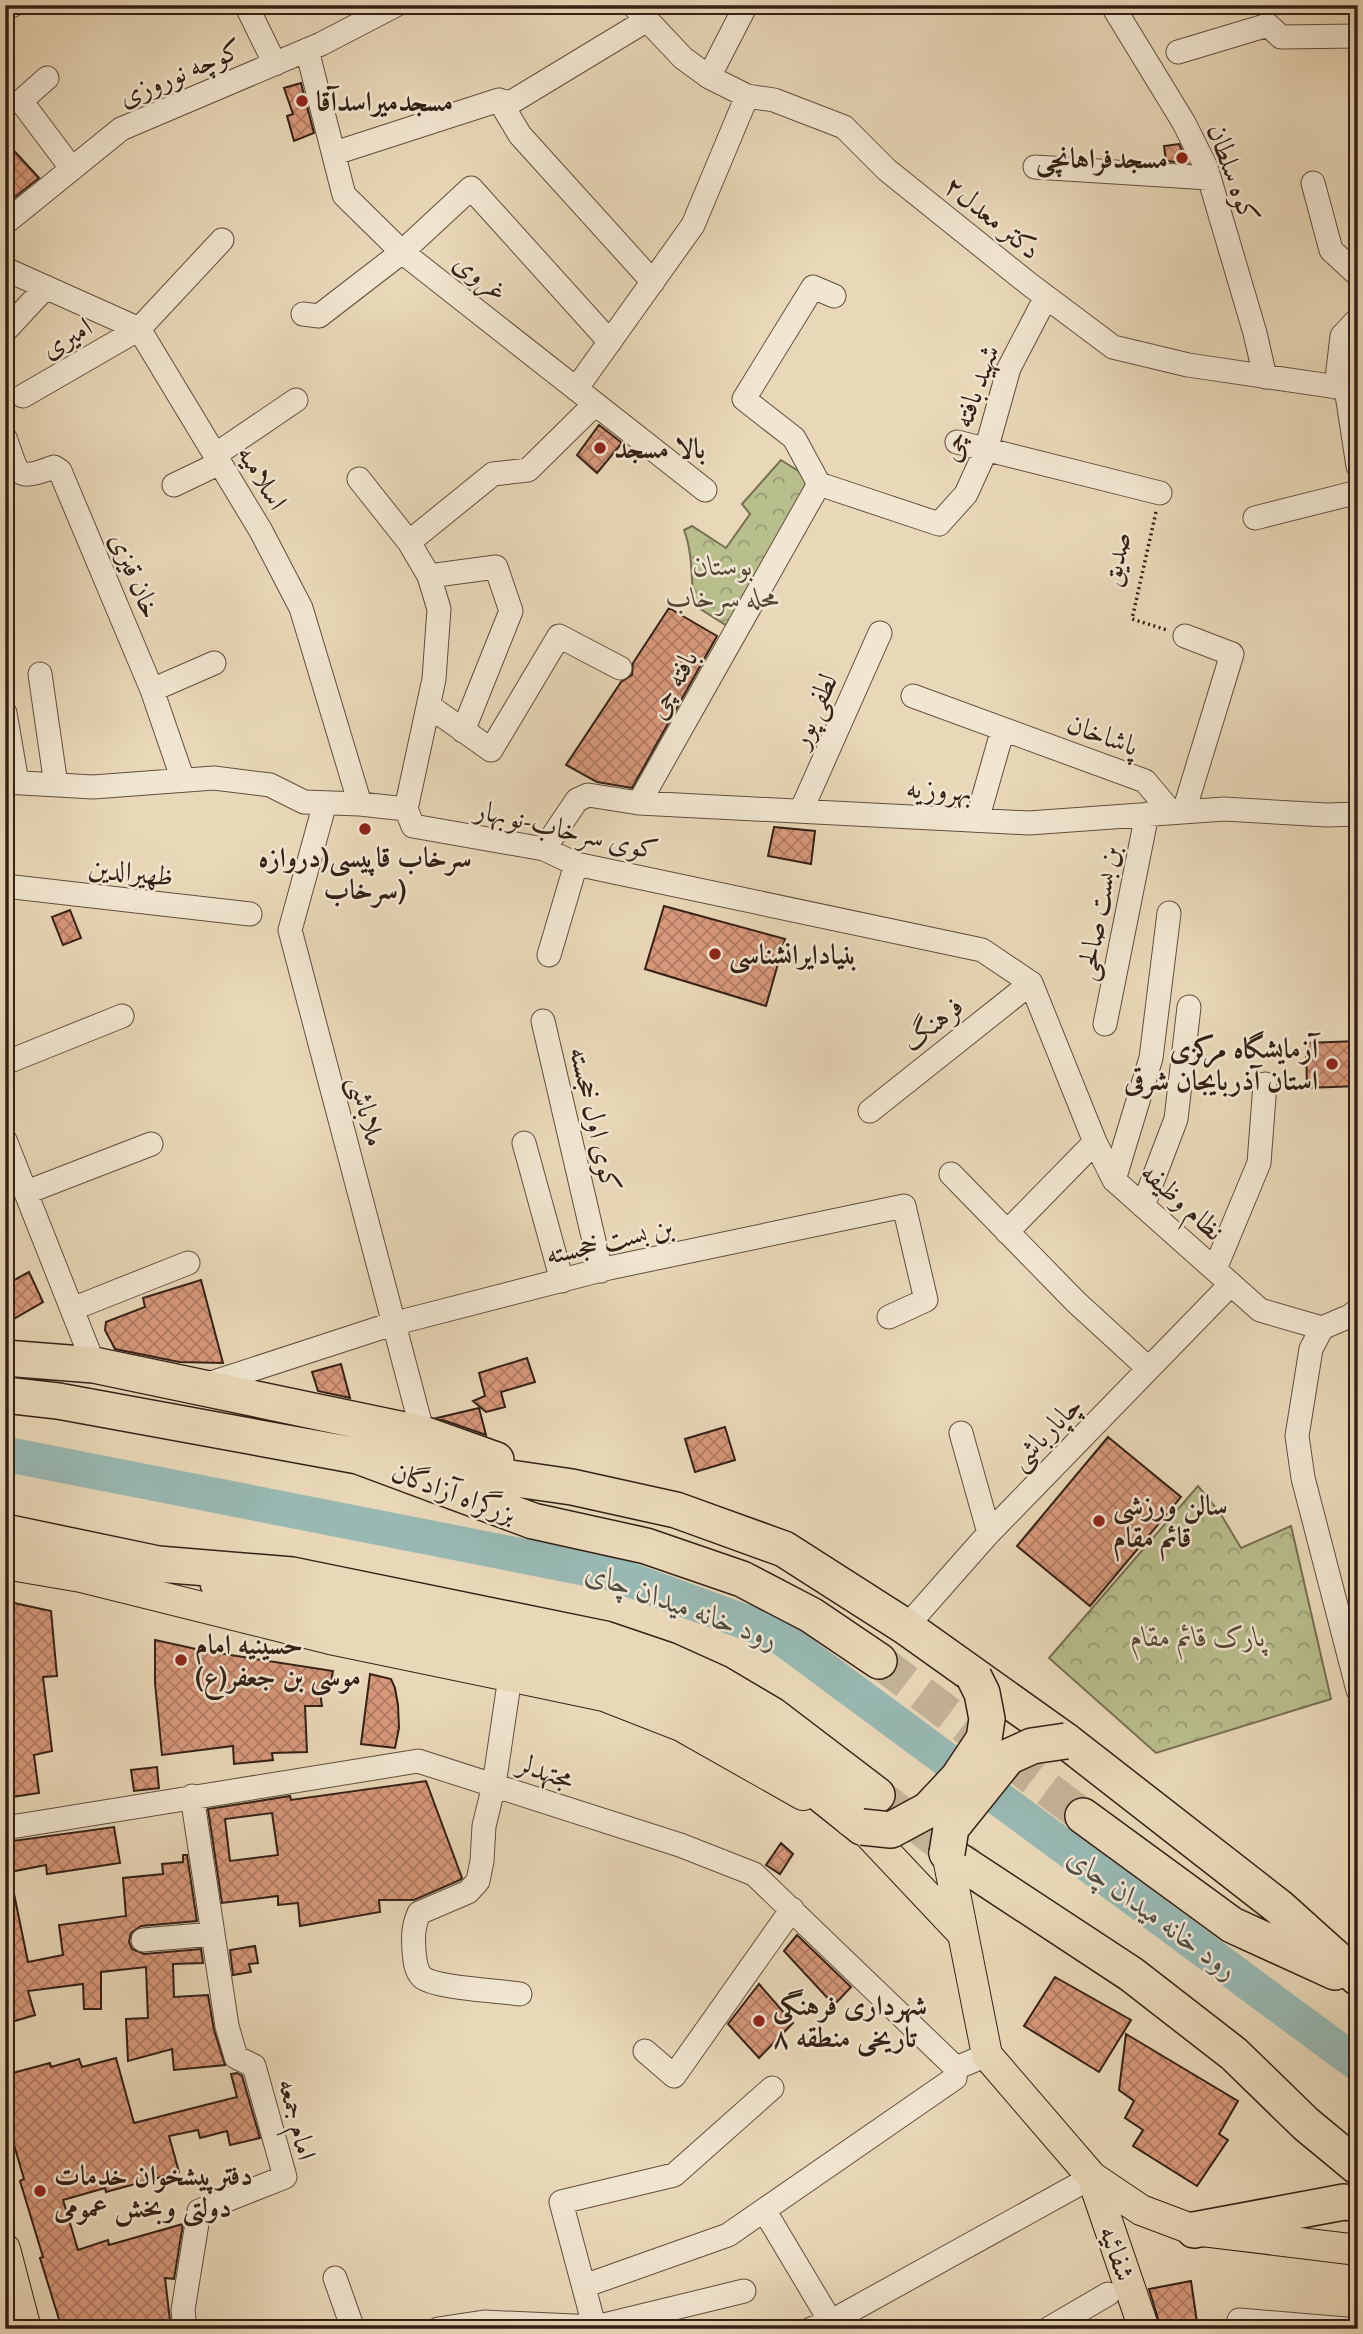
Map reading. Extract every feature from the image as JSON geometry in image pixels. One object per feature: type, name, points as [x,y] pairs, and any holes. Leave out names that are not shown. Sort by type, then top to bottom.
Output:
[{"type":"highway","points":[[5,1358],[94,1365],[423,1434],[572,1487]]},
{"type":"highway","name":"بزرگراه آزادگان","points":[[5,1395],[58,1401],[358,1456],[533,1521],[646,1546],[741,1579],[811,1615],[879,1661]]},
{"type":"highway","points":[[358,1456],[572,1487],[676,1510],[784,1549],[906,1627],[1066,1741],[1279,1907],[1358,1980]]},
{"type":"highway","points":[[5,1532],[158,1564],[277,1601],[599,1668],[650,1685],[698,1707],[771,1754],[862,1827],[891,1830],[928,1810],[958,1778],[984,1739],[987,1719],[982,1693],[974,1677]]},
{"type":"highway","points":[[158,1564],[292,1575],[605,1639],[667,1660],[718,1683],[772,1716],[877,1795]]},
{"type":"highway","points":[[1066,1741],[1032,1746],[1008,1756],[951,1828],[947,1853],[1131,1974],[1234,2054],[1307,2124],[1358,2167]]},
{"type":"highway","points":[[1083,1816],[1232,1925],[1358,1980]]},
{"type":"highway","points":[[1194,2230],[1344,2202],[1358,2204]]},
{"type":"main road","points":[[5,1564],[82,1577],[330,1639],[604,1696],[681,1727],[862,1827],[961,1932]]},
{"type":"main road","points":[[947,1853],[987,2055],[1092,2177],[1141,2210],[1194,2230],[1358,2250]]},
{"type":"main road","points":[[1279,1907],[1358,1953]]},
{"type":"main road","name":"شفائیه","points":[[1092,2177],[1144,2329]]},
{"type":"main road","points":[[5,2249],[26,2329]]},
{"type":"street","points":[[5,9],[13,5]]},
{"type":"street","points":[[246,5],[275,64]]},
{"type":"street","name":"کوچه نوروزی","points":[[5,223],[121,129],[307,50],[396,5]]},
{"type":"street","points":[[709,77],[746,5]]},
{"type":"street","name":"کوه سلطان","points":[[1112,5],[1188,132],[1209,178],[1255,333],[1265,377]]},
{"type":"street","points":[[335,153],[499,100],[510,103],[640,13]]},
{"type":"street","name":"دکتر معدل۲","points":[[640,13],[683,58],[709,77],[747,96],[774,100],[844,127],[887,170],[1046,297],[1113,346],[1188,365],[1347,388]]},
{"type":"street","points":[[1178,52],[1265,15],[1281,37],[1358,36]]},
{"type":"street","name":"غروی","points":[[307,50],[344,195],[402,252],[705,490]]},
{"type":"street","points":[[47,78],[21,101],[72,169]]},
{"type":"street","points":[[576,389],[693,225],[747,96]]},
{"type":"street","points":[[499,100],[520,135],[653,282]]},
{"type":"street","points":[[1035,167],[1209,178]]},
{"type":"street","points":[[1313,183],[1331,250],[1358,275]]},
{"type":"street","points":[[303,314],[319,316],[402,252],[471,188],[610,342]]},
{"type":"street","name":"امیری","points":[[23,396],[139,330],[222,240]]},
{"type":"street","points":[[5,269],[139,330]]},
{"type":"street","points":[[5,331],[46,287]]},
{"type":"street","points":[[819,484],[794,438],[744,399],[813,288],[834,296]]},
{"type":"street","name":"شهید بافته چی","points":[[819,484],[939,524],[966,494],[986,450],[1009,368],[1046,297]]},
{"type":"street","points":[[1358,318],[1342,336],[1358,466]]},
{"type":"street","name":"اسلامیه","points":[[139,330],[261,531],[301,608],[360,804]]},
{"type":"street","points":[[174,485],[217,459],[296,400]]},
{"type":"street","points":[[409,542],[493,474],[528,470],[595,404]]},
{"type":"street","name":"خان قیزی","points":[[5,438],[21,474],[29,477],[54,467],[60,471],[152,690],[183,780]]},
{"type":"street","points":[[957,442],[1160,493]]},
{"type":"street","points":[[5,713],[11,782],[93,787],[214,778],[270,785],[304,802],[406,809],[434,679],[439,609],[429,576],[409,542],[359,479]]},
{"type":"street","name":"بافته چی","points":[[639,803],[819,484]]},
{"type":"street","points":[[1255,518],[1358,492]]},
{"type":"street","points":[[429,576],[496,567],[512,611],[463,731]]},
{"type":"street","name":"لطفی پور","points":[[801,811],[880,633]]},
{"type":"street","points":[[429,706],[491,750],[559,636],[620,668]]},
{"type":"street","points":[[1177,812],[1232,654],[1185,636]]},
{"type":"street","points":[[152,690],[214,663]]},
{"type":"street","points":[[40,674],[56,785]]},
{"type":"street","name":"پاشاخان","points":[[913,696],[1145,781],[1177,812]]},
{"type":"street","points":[[977,820],[1003,729]]},
{"type":"street","name":"بهروزیه","points":[[544,849],[577,800],[589,795],[639,803],[1030,823],[1224,809],[1327,815],[1358,814]]},
{"type":"street","name":"ملاباشی","points":[[325,803],[289,930],[423,1434]]},
{"type":"street","name":"کوی سرخاب-نوبهار","points":[[406,809],[408,820],[413,826],[544,849],[576,864],[982,950],[1031,983]]},
{"type":"street","name":"بن بست صالحی","points":[[1105,1024],[1147,814]]},
{"type":"street","points":[[549,955],[576,864]]},
{"type":"street","name":"ظهیرالدین","points":[[5,886],[250,914]]},
{"type":"street","points":[[1114,1180],[1151,1058],[1169,913]]},
{"type":"street","name":"فرهنگ","points":[[870,1111],[1031,983]]},
{"type":"street","name":"نظام وظیفه","points":[[1031,983],[1095,1142],[1114,1180],[1260,1310],[1322,1328]]},
{"type":"street","points":[[1143,1206],[1176,1119],[1189,1007]]},
{"type":"street","points":[[5,1063],[122,1016]]},
{"type":"street","name":"کوی اول خجسته","points":[[543,1021],[601,1271]]},
{"type":"street","points":[[1223,1277],[1259,1163],[1265,1084]]},
{"type":"street","points":[[5,1140],[94,1365]]},
{"type":"street","points":[[1007,1231],[1095,1142]]},
{"type":"street","points":[[27,1192],[151,1143]]},
{"type":"street","points":[[524,1143],[562,1281]]},
{"type":"street","points":[[951,1174],[1076,1302],[1148,1368]]},
{"type":"street","name":"بن بست خجسته","points":[[199,1387],[392,1324],[601,1271],[904,1206],[926,1300],[889,1317]]},
{"type":"street","points":[[72,1309],[188,1263]]},
{"type":"street","name":"چاپارباشی","points":[[906,1627],[989,1533],[1148,1368],[1223,1277]]},
{"type":"street","points":[[1358,1310],[1322,1328],[1311,1349],[1297,1436],[1303,1478],[1358,1690]]},
{"type":"street","points":[[961,1433],[989,1533]]},
{"type":"street","points":[[510,1677],[494,1785],[484,1826],[478,1881],[468,1892],[419,1913],[413,1928],[415,1964],[425,1979],[440,1984],[520,1994]]},
{"type":"street","name":"مجتهدلر","points":[[5,1828],[418,1761],[680,1844],[754,1874],[956,2068]]},
{"type":"street","name":"امام جمعه","points":[[185,2329],[183,2310],[199,2211],[285,2178],[254,2066],[236,2057],[227,2026],[192,1796]]},
{"type":"street","points":[[645,2051],[674,2076],[792,1909]]},
{"type":"street","points":[[143,1940],[213,1934]]},
{"type":"street","points":[[584,2286],[728,2235],[955,2078],[956,2068],[987,2055]]},
{"type":"street","points":[[595,2328],[561,2202],[674,2175],[772,2088]]},
{"type":"street","points":[[764,2210],[826,2326],[1092,2177]]},
{"type":"street","points":[[335,2278],[353,2329]]},
{"type":"street","points":[[438,2329],[484,2322],[595,2328],[744,2291]]},
{"type":"street","points":[[1048,2329],[1108,2294]]},
{"type":"street","points":[[1237,2329],[1240,2320],[1346,2329]]},
{"type":"path","name":"صدیق","points":[[1160,493],[1132,620],[1185,636]]},
{"type":"green space","name":"بوستان محله سرخاب","points":[[781,460],[819,484],[732,629],[694,605],[690,558],[684,530],[692,526],[726,548],[750,514],[742,504]]},
{"type":"green space","name":"پارک قائم مقام","points":[[1198,1486],[1220,1513],[1241,1548],[1291,1526],[1331,1699],[1156,1753],[1049,1658]]},
{"type":"building","name":"مسجدمیراسدآقا","points":[[301,83],[314,133],[294,141],[287,116],[293,114],[284,88]]},
{"type":"building","points":[[5,141],[39,178],[5,205]]},
{"type":"building","points":[[1179,144],[1188,163],[1166,161],[1164,146]]},
{"type":"building","name":"بالا مسجد","points":[[599,425],[622,443],[597,473],[577,455]]},
{"type":"building","points":[[669,608],[717,636],[632,788],[597,782],[566,765],[621,682],[632,675],[633,663]]},
{"type":"building","points":[[774,827],[815,831],[811,864],[768,856]]},
{"type":"building","name":"بنیادایرانشناسی","points":[[664,906],[785,939],[766,1006],[645,969]]},
{"type":"building","points":[[70,910],[81,938],[63,945],[52,917]]},
{"type":"building","name":"آزمایشگاه مرکزی استان آذربایجان شرقی","points":[[1358,1041],[1358,1086],[1307,1088],[1306,1043]]},
{"type":"building","points":[[29,1272],[43,1302],[5,1324],[5,1285]]},
{"type":"building","points":[[201,1280],[223,1363],[179,1362],[115,1349],[105,1330],[106,1322],[145,1307],[143,1298]]},
{"type":"building","points":[[527,1358],[535,1382],[501,1392],[505,1407],[486,1412],[473,1401],[485,1396],[479,1373]]},
{"type":"building","points":[[341,1364],[350,1398],[318,1391],[312,1372]]},
{"type":"building","points":[[479,1408],[486,1435],[437,1418]]},
{"type":"building","points":[[725,1427],[735,1460],[695,1472],[685,1439]]},
{"type":"building","name":"سالن ورزشی قائم مقام","points":[[1108,1437],[1181,1497],[1090,1606],[1017,1546]]},
{"type":"building","points":[[5,1601],[51,1611],[57,1676],[43,1677],[52,1751],[34,1755],[39,1793],[5,1798]]},
{"type":"building","points":[[155,1640],[205,1651],[333,1671],[329,1692],[320,1693],[322,1706],[305,1706],[307,1752],[272,1753],[273,1760],[234,1764],[233,1746],[162,1755],[155,1683]]},
{"type":"building","points":[[370,1674],[391,1679],[395,1688],[399,1728],[395,1748],[361,1744]]},
{"type":"building","points":[[157,1767],[159,1788],[134,1791],[131,1770]]},
{"type":"building","points":[[426,1781],[462,1878],[414,1900],[379,1900],[380,1912],[300,1926],[298,1903],[278,1905],[278,1896],[222,1903],[208,1809],[290,1796],[291,1800]],"holes":[[[272,1813],[278,1855],[230,1861],[225,1819]]]},
{"type":"building","points":[[114,1827],[120,1863],[47,1874],[46,1865],[5,1873],[5,1842]]},
{"type":"building","points":[[781,1843],[793,1854],[780,1874],[766,1865]]},
{"type":"building","points":[[183,1855],[187,1855],[197,1921],[141,1926],[131,1933],[129,1942],[132,1949],[144,1954],[201,1949],[203,1963],[173,1964],[174,1997],[208,1995],[214,2030],[225,2065],[174,2070],[172,2049],[128,2061],[126,2019],[148,2018],[146,1967],[101,1972],[101,2009],[84,2009],[83,1984],[28,1991],[35,2015],[5,2024],[5,1884],[12,1884],[28,1962],[63,1955],[59,1925],[126,1916],[123,1878],[163,1874],[162,1864],[183,1862]]},
{"type":"building","points":[[797,1935],[851,1987],[834,2005],[784,1951]]},
{"type":"building","points":[[255,1946],[258,1963],[249,1964],[251,1972],[233,1975],[230,1950]]},
{"type":"building","points":[[1055,1977],[1131,2020],[1099,2072],[1024,2026]]},
{"type":"building","name":"شهرداری فرهنگی تاریخی منطقه ۸","points":[[759,1984],[793,2023],[759,2058],[728,2024]]},
{"type":"building","points":[[1126,2034],[1238,2101],[1219,2134],[1228,2140],[1197,2186],[1133,2146],[1143,2130],[1125,2118],[1134,2101],[1119,2090]]},
{"type":"building","points":[[116,2058],[134,2123],[237,2097],[231,2074],[237,2073],[242,2076],[260,2138],[230,2145],[227,2131],[200,2138],[198,2130],[169,2136],[179,2172],[106,2192],[105,2188],[63,2200],[78,2250],[108,2240],[109,2245],[183,2224],[174,2279],[165,2278],[171,2329],[62,2329],[40,2258],[43,2257],[20,2181],[24,2179],[5,2114],[5,2075],[50,2063],[51,2067],[79,2059],[82,2067]]},
{"type":"building","points":[[1191,2281],[1198,2329],[1161,2329],[1149,2289]]},
{"type":"waterway","name":"رود خانه میدان چای","points":[[5,1454],[614,1574],[775,1633],[1358,2064]]},
{"type":"tunnel","points":[[879,1661],[1083,1816]]},
{"type":"tunnel","points":[[877,1795],[969,1865]]},
{"type":"place","name":"مسجدمیراسدآقا","points":[[302,101]]},
{"type":"place","name":"مسجدفراهانچی","points":[[1182,158]]},
{"type":"place","name":"بالا مسجد","points":[[600,448]]},
{"type":"place","name":"سرخاب قاپیسی(دروازه سرخاب)","points":[[365,829]]},
{"type":"place","name":"بنیادایرانشناسی","points":[[715,954]]},
{"type":"place","name":"آزمایشگاه مرکزی استان آذربایجان شرقی","points":[[1332,1064]]},
{"type":"place","name":"سالن ورزشی قائم مقام","points":[[1099,1521]]},
{"type":"place","name":"حسینیه امام موسی بن جعفر(ع)","points":[[181,1660]]},
{"type":"place","name":"شهرداری فرهنگی تاریخی منطقه ۸","points":[[759,2021]]},
{"type":"place","name":"دفترپیشخوان خدمات دولتی وبخش عمومی","points":[[40,2191]]}]
